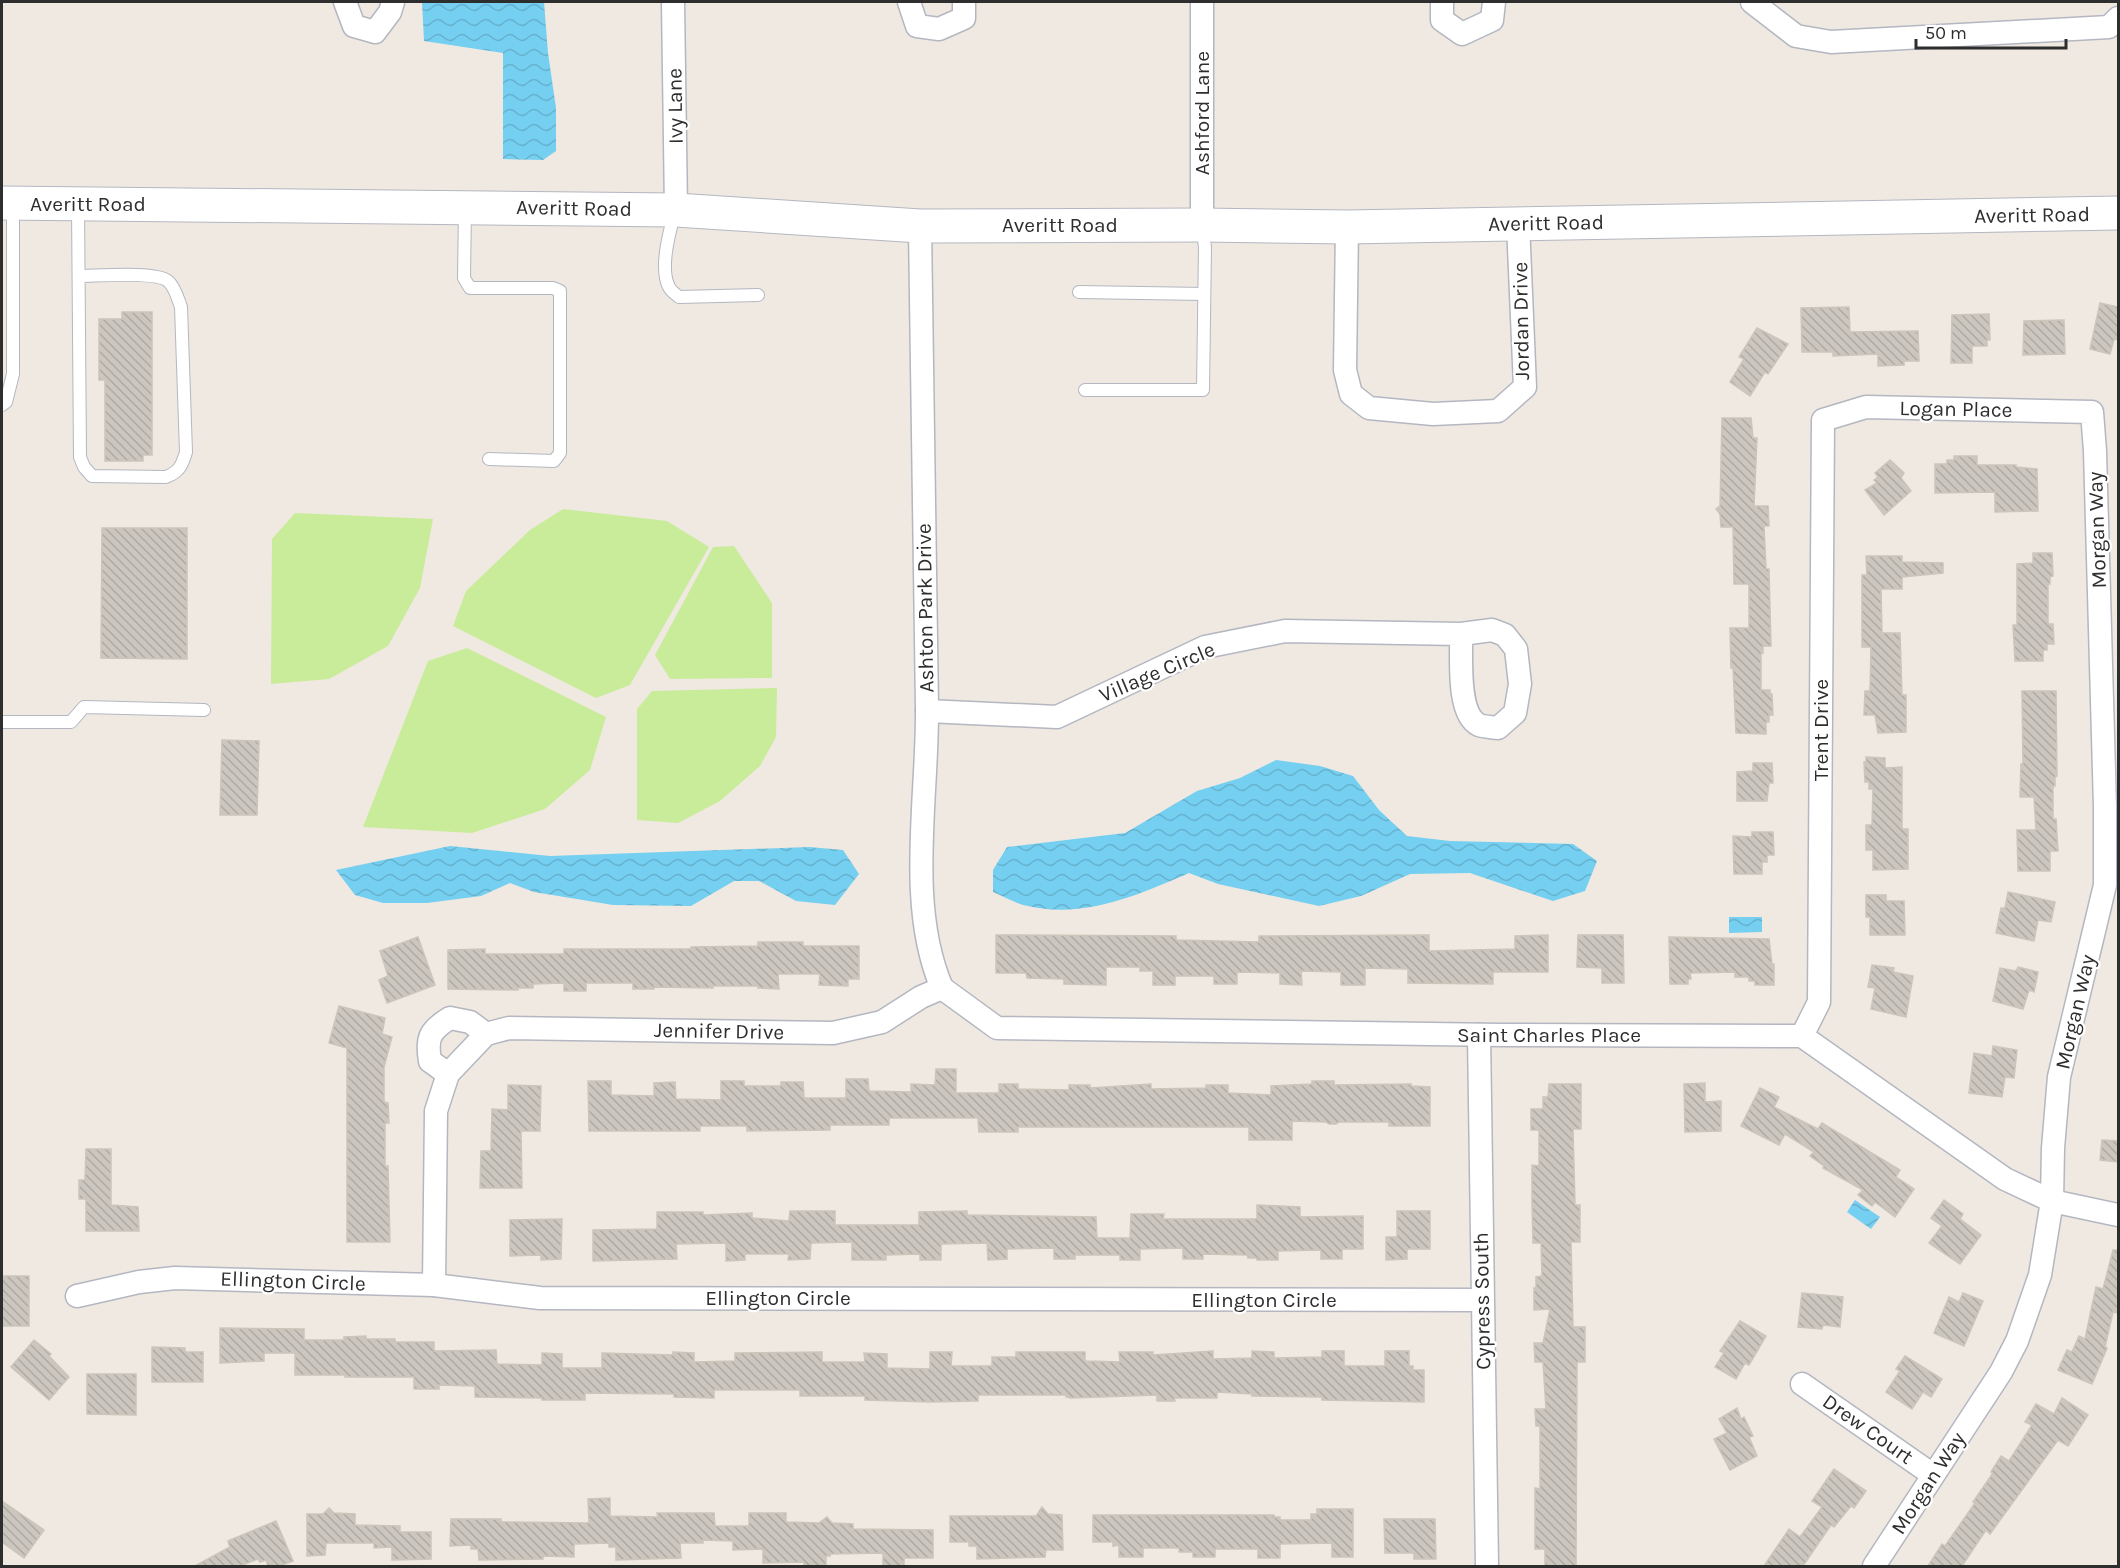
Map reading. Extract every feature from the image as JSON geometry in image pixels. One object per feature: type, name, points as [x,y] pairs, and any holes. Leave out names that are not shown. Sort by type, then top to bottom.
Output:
[{"type":"street","points":[[345,2],[354,26],[375,32],[390,12],[393,2]]},
{"type":"street","name":"Ivy Lane","points":[[674,2],[676,210]]},
{"type":"street","points":[[909,2],[917,26],[939,29],[964,18],[964,2]]},
{"type":"street","name":"Ashford Lane","points":[[1202,2],[1202,225]]},
{"type":"street","points":[[1442,2],[1442,20],[1462,34],[1492,20],[1494,2]]},
{"type":"street","points":[[1752,2],[1796,36],[1831,42],[2109,27],[2118,18]]},
{"type":"street","name":"Averitt Road","points":[[8,203],[676,210],[920,226],[1347,227],[2118,213]]},
{"type":"street","name":"Jordan Drive","points":[[1347,227],[1345,370],[1351,394],[1369,408],[1433,414],[1498,411],[1525,387],[1518,224]]},
{"type":"street","name":"Ashton Park Drive","points":[[920,226],[927,711],[920,888],[933,967],[942,988]]},
{"type":"street","name":"Logan Place","points":[[1823,420],[1866,407],[2091,412]]},
{"type":"street","name":"Morgan Way","points":[[1874,1566],[2001,1372],[2017,1341],[2040,1275],[2052,1201],[2053,1148],[2059,1077],[2104,885],[2104,783],[2095,463],[2091,412]]},
{"type":"street","name":"Trent Drive","points":[[1802,1036],[1819,1002],[1823,420]]},
{"type":"street","name":"Village Circle","points":[[927,711],[1057,717],[1205,647],[1285,631],[1461,634]]},
{"type":"street","name":"Saint Charles Place","points":[[942,988],[997,1028],[1479,1035],[1802,1036]]},
{"type":"street","name":"Jennifer Drive","points":[[486,1034],[509,1028],[833,1033],[882,1022],[921,997],[942,988]]},
{"type":"street","points":[[434,1285],[436,1111],[448,1074],[486,1034],[470,1022],[450,1018],[435,1027],[427,1044],[430,1061],[448,1074]]},
{"type":"street","name":"Cypress South","points":[[1479,1035],[1488,1566]]},
{"type":"street","points":[[1802,1036],[2005,1179],[2052,1201],[2118,1215]]},
{"type":"street","name":"Ellington Circle","points":[[77,1296],[139,1282],[176,1278],[434,1285],[540,1298],[1482,1300]]},
{"type":"street","name":"Drew Court","points":[[1802,1384],[1934,1475]]},
{"type":"lane","points":[[2,405],[6,402],[13,374],[8,203]]},
{"type":"lane","points":[[78,204],[80,457],[84,467],[92,476],[166,477],[176,474],[183,465],[186,452],[181,307],[176,293],[168,281],[155,276],[79,276]]},
{"type":"lane","points":[[465,207],[464,278],[470,288],[553,288],[560,291],[560,453],[554,461],[489,459]]},
{"type":"lane","points":[[676,210],[667,242],[665,278],[669,289],[679,297],[758,295]]},
{"type":"lane","points":[[1086,390],[1203,390],[1204,247],[1202,225]]},
{"type":"lane","points":[[1079,292],[1204,294]]},
{"type":"lane","points":[[2,722],[71,722],[84,707],[204,710]]},
{"type":"green space","points":[[563,509],[667,521],[709,547],[630,685],[596,698],[453,626],[466,591],[530,530]]},
{"type":"green space","points":[[295,513],[433,519],[420,588],[388,646],[329,679],[271,684],[272,539]]},
{"type":"green space","points":[[734,546],[772,603],[772,678],[670,679],[655,655],[713,547]]},
{"type":"green space","points":[[467,648],[606,717],[590,770],[545,809],[472,833],[363,827],[428,661]]},
{"type":"green space","points":[[777,688],[776,737],[760,766],[720,801],[678,823],[637,820],[637,709],[652,691]]},
{"type":"water","points":[[422,2],[544,2],[556,108],[556,151],[543,160],[503,159],[503,53],[424,41]]},
{"type":"water","points":[[1276,760],[1320,766],[1353,776],[1379,810],[1407,836],[1450,841],[1573,844],[1597,861],[1585,891],[1553,901],[1470,873],[1410,874],[1361,896],[1319,906],[1218,884],[1189,873],[1129,897],[1087,908],[1045,909],[1023,905],[993,892],[993,870],[1007,847],[1125,833],[1197,791],[1240,778]]},
{"type":"water","points":[[450,846],[550,856],[809,847],[843,850],[859,874],[835,905],[796,901],[759,881],[734,881],[691,906],[613,905],[534,892],[510,883],[481,896],[427,903],[383,903],[355,895],[336,870]]},
{"type":"water","points":[[1729,917],[1762,917],[1762,932],[1729,933]]},
{"type":"water","points":[[1855,1200],[1880,1217],[1871,1229],[1847,1212]]},
{"type":"building","points":[[2100,303],[2118,307],[2118,340],[2114,339],[2110,354],[2090,349]]},
{"type":"building","points":[[1849,307],[1850,332],[1918,331],[1919,361],[1904,361],[1904,365],[1878,366],[1878,354],[1833,356],[1833,352],[1802,352],[1801,308]]},
{"type":"building","points":[[122,312],[152,312],[152,455],[143,455],[143,461],[105,461],[105,380],[99,380],[99,319],[122,319]]},
{"type":"building","points":[[1989,314],[1990,340],[1987,340],[1987,346],[1972,346],[1972,363],[1951,363],[1952,315]]},
{"type":"building","points":[[2064,320],[2065,354],[2023,355],[2024,321]]},
{"type":"building","points":[[1757,328],[1788,344],[1768,374],[1765,372],[1750,396],[1730,382],[1744,359],[1739,357]]},
{"type":"building","points":[[1722,418],[1751,418],[1753,438],[1757,438],[1754,506],[1768,506],[1769,526],[1764,526],[1766,569],[1769,569],[1771,646],[1763,646],[1761,654],[1761,690],[1770,690],[1772,694],[1773,715],[1769,715],[1769,722],[1766,722],[1766,734],[1736,733],[1730,628],[1749,628],[1749,584],[1734,584],[1733,527],[1721,527],[1720,514],[1716,509],[1720,506]]},
{"type":"building","points":[[1954,456],[1977,456],[1977,465],[2016,465],[2016,467],[2037,469],[2038,511],[1995,512],[1995,492],[1935,493],[1935,464],[1947,464],[1947,460],[1954,460]]},
{"type":"building","points":[[1890,460],[1904,473],[1901,478],[1911,491],[1884,515],[1865,490],[1877,483],[1874,480],[1878,477],[1875,473]]},
{"type":"building","points":[[102,528],[187,528],[187,659],[101,658]]},
{"type":"building","points":[[2033,553],[2052,553],[2053,576],[2050,577],[2050,584],[2048,584],[2048,624],[2053,624],[2054,644],[2047,644],[2047,650],[2043,650],[2043,661],[2015,661],[2013,625],[2017,625],[2017,564],[2033,563]]},
{"type":"building","points":[[1866,556],[1902,556],[1902,562],[1943,563],[1943,573],[1902,577],[1902,589],[1881,589],[1882,633],[1900,633],[1902,695],[1906,695],[1906,732],[1878,733],[1875,715],[1864,715],[1865,691],[1870,691],[1871,647],[1862,647],[1862,575],[1867,575]]},
{"type":"building","points":[[2022,691],[2056,691],[2057,776],[2055,786],[2053,786],[2053,819],[2056,819],[2058,851],[2050,851],[2050,871],[2018,871],[2017,830],[2036,830],[2034,797],[2020,797],[2021,764],[2023,764]]},
{"type":"building","points":[[222,740],[259,741],[257,815],[220,815]]},
{"type":"building","points":[[1866,757],[1885,758],[1885,768],[1902,767],[1902,829],[1908,829],[1908,869],[1873,870],[1873,850],[1866,850],[1866,825],[1872,825],[1873,789],[1869,789],[1869,782],[1865,782]]},
{"type":"building","points":[[1753,763],[1772,763],[1773,783],[1769,783],[1767,801],[1737,801],[1737,772],[1753,771]]},
{"type":"building","points":[[1752,832],[1773,832],[1774,855],[1767,855],[1767,862],[1762,862],[1762,874],[1734,874],[1733,836],[1752,837]]},
{"type":"building","points":[[2008,892],[2055,902],[2051,922],[2038,920],[2034,941],[1996,933],[2001,908],[2005,908]]},
{"type":"building","points":[[1866,895],[1886,895],[1886,901],[1904,901],[1905,935],[1870,935],[1870,917],[1866,917]]},
{"type":"building","points":[[996,935],[1176,936],[1176,940],[1259,942],[1259,936],[1429,935],[1429,951],[1515,949],[1515,936],[1548,935],[1548,972],[1493,972],[1493,984],[1408,983],[1408,969],[1365,968],[1365,985],[1341,985],[1341,972],[1301,971],[1302,985],[1280,984],[1280,973],[1237,972],[1237,984],[1214,984],[1214,976],[1175,976],[1175,985],[1153,985],[1153,971],[1140,971],[1140,967],[1106,967],[1106,985],[1064,984],[1064,979],[1027,978],[1026,973],[996,973]]},
{"type":"building","points":[[1578,935],[1623,935],[1624,983],[1602,983],[1602,968],[1577,967]]},
{"type":"building","points":[[418,937],[435,985],[387,1003],[379,980],[388,976],[380,951]]},
{"type":"building","points":[[1669,937],[1769,939],[1772,964],[1774,964],[1774,985],[1755,985],[1755,981],[1749,981],[1749,977],[1735,977],[1735,972],[1690,973],[1691,979],[1688,979],[1688,984],[1670,984]]},
{"type":"building","points":[[758,942],[803,942],[803,946],[859,946],[859,979],[848,979],[848,986],[819,985],[820,974],[778,974],[779,989],[758,988],[758,986],[713,986],[713,988],[633,989],[633,983],[586,983],[586,991],[564,991],[564,983],[533,984],[533,988],[518,988],[518,990],[448,989],[448,950],[485,949],[485,954],[564,954],[564,949],[691,949],[691,947],[758,946]]},
{"type":"building","points":[[1872,965],[1894,968],[1893,972],[1913,976],[1906,1017],[1871,1009],[1875,988],[1868,987]]},
{"type":"building","points":[[2018,967],[2038,972],[2034,992],[2029,990],[2023,1009],[1993,1001],[2000,968],[2016,971]]},
{"type":"building","points":[[339,1006],[385,1018],[382,1034],[392,1037],[384,1067],[384,1102],[388,1103],[389,1123],[385,1123],[385,1166],[388,1166],[390,1242],[347,1242],[347,1048],[329,1043]]},
{"type":"building","points":[[1993,1046],[2017,1050],[2014,1078],[2005,1077],[2002,1097],[1969,1093],[1974,1053],[1992,1056]]},
{"type":"building","points":[[936,1069],[956,1069],[956,1093],[999,1093],[999,1084],[1018,1084],[1018,1089],[1069,1090],[1069,1085],[1090,1085],[1090,1088],[1151,1084],[1151,1089],[1206,1088],[1206,1085],[1228,1085],[1228,1093],[1271,1095],[1271,1086],[1312,1084],[1312,1081],[1334,1081],[1334,1085],[1411,1084],[1411,1086],[1430,1087],[1430,1126],[1389,1126],[1389,1122],[1329,1124],[1292,1121],[1292,1140],[1249,1140],[1249,1127],[1018,1127],[1018,1132],[979,1132],[978,1118],[889,1118],[889,1125],[830,1125],[830,1130],[747,1131],[747,1126],[700,1126],[700,1131],[589,1131],[588,1081],[611,1081],[611,1095],[654,1096],[654,1083],[675,1082],[676,1099],[721,1100],[721,1081],[744,1081],[744,1086],[781,1086],[781,1082],[803,1082],[804,1098],[846,1098],[846,1079],[868,1079],[869,1091],[911,1092],[911,1084],[935,1085]]},
{"type":"building","points":[[1705,1083],[1705,1102],[1721,1101],[1721,1131],[1685,1132],[1684,1084]]},
{"type":"building","points":[[1549,1084],[1581,1084],[1581,1129],[1573,1129],[1575,1205],[1580,1205],[1580,1242],[1571,1242],[1573,1327],[1585,1327],[1585,1362],[1577,1362],[1576,1566],[1545,1566],[1545,1549],[1535,1549],[1535,1488],[1540,1489],[1540,1426],[1536,1426],[1535,1409],[1546,1409],[1543,1362],[1535,1362],[1534,1343],[1543,1343],[1550,1309],[1534,1310],[1536,1277],[1542,1276],[1541,1243],[1533,1243],[1532,1165],[1539,1166],[1539,1130],[1531,1130],[1531,1109],[1543,1109],[1543,1097],[1548,1097]]},
{"type":"building","points":[[508,1085],[541,1086],[540,1131],[521,1131],[522,1188],[480,1188],[481,1151],[491,1151],[492,1109],[508,1110]]},
{"type":"building","points":[[1760,1088],[1779,1097],[1774,1107],[1818,1129],[1822,1123],[1900,1170],[1896,1177],[1914,1189],[1895,1217],[1875,1202],[1872,1206],[1858,1195],[1863,1190],[1823,1168],[1824,1166],[1810,1156],[1814,1152],[1785,1134],[1779,1145],[1741,1126]]},
{"type":"building","points":[[2102,1140],[2118,1141],[2118,1162],[2100,1160]]},
{"type":"building","points":[[86,1149],[111,1149],[111,1205],[138,1207],[139,1231],[86,1231],[86,1199],[79,1199],[79,1180],[85,1180]]},
{"type":"building","points":[[1944,1200],[1963,1214],[1960,1219],[1981,1235],[1960,1264],[1929,1243],[1942,1226],[1931,1218]]},
{"type":"building","points":[[1257,1205],[1300,1207],[1300,1217],[1363,1216],[1363,1249],[1342,1249],[1342,1259],[1321,1259],[1321,1250],[1278,1251],[1278,1260],[1257,1260],[1257,1258],[1248,1258],[1247,1255],[1203,1254],[1203,1259],[1183,1259],[1183,1248],[1140,1249],[1140,1260],[1120,1260],[1120,1255],[1075,1255],[1075,1259],[1054,1259],[1054,1248],[1007,1249],[1007,1259],[988,1260],[987,1243],[941,1244],[941,1260],[920,1260],[920,1254],[886,1255],[886,1260],[852,1260],[852,1242],[811,1243],[810,1259],[788,1260],[789,1254],[745,1254],[745,1260],[726,1261],[726,1243],[676,1244],[677,1259],[593,1261],[593,1230],[657,1229],[657,1212],[703,1212],[703,1215],[752,1213],[752,1218],[789,1221],[790,1211],[835,1211],[835,1225],[919,1225],[919,1212],[967,1211],[967,1215],[1096,1217],[1097,1238],[1130,1238],[1131,1214],[1164,1214],[1163,1219],[1257,1219]]},
{"type":"building","points":[[1397,1211],[1430,1211],[1430,1249],[1407,1249],[1407,1259],[1386,1260],[1386,1237],[1397,1237]]},
{"type":"building","points":[[562,1219],[561,1259],[541,1260],[541,1255],[510,1256],[510,1220]]},
{"type":"building","points":[[2113,1250],[2118,1250],[2118,1313],[2113,1312],[2105,1347],[2107,1348],[2092,1384],[2058,1370],[2067,1350],[2072,1352],[2079,1336],[2085,1339],[2096,1287],[2103,1289]]},
{"type":"building","points":[[2,1276],[29,1276],[29,1326],[2,1326]]},
{"type":"building","points":[[1802,1293],[1843,1297],[1840,1327],[1823,1325],[1822,1329],[1798,1327]]},
{"type":"building","points":[[1963,1293],[1983,1301],[1964,1346],[1934,1333],[1949,1297],[1959,1302]]},
{"type":"building","points":[[1740,1321],[1766,1336],[1749,1365],[1745,1363],[1736,1379],[1715,1367],[1724,1353],[1720,1351]]},
{"type":"building","points":[[220,1328],[304,1329],[304,1340],[344,1340],[344,1337],[366,1336],[366,1339],[395,1339],[395,1342],[434,1342],[434,1351],[496,1350],[497,1364],[542,1365],[542,1353],[562,1354],[562,1368],[602,1368],[602,1353],[673,1355],[673,1352],[694,1353],[694,1362],[735,1361],[735,1353],[822,1352],[822,1362],[865,1362],[864,1353],[887,1354],[887,1368],[930,1369],[930,1352],[952,1352],[951,1366],[992,1366],[992,1357],[1016,1357],[1016,1352],[1085,1352],[1085,1361],[1120,1362],[1119,1352],[1153,1352],[1153,1355],[1213,1351],[1213,1359],[1252,1358],[1252,1351],[1274,1352],[1274,1358],[1322,1357],[1322,1351],[1344,1351],[1344,1366],[1385,1366],[1385,1351],[1409,1351],[1409,1366],[1413,1366],[1413,1370],[1424,1370],[1424,1402],[1322,1400],[1322,1397],[1252,1396],[1252,1394],[1217,1392],[1217,1398],[1174,1398],[1175,1401],[1157,1401],[1157,1395],[1071,1398],[1066,1395],[978,1395],[978,1401],[930,1402],[865,1400],[865,1396],[800,1396],[800,1390],[714,1390],[714,1398],[674,1397],[674,1394],[585,1393],[585,1400],[475,1397],[475,1386],[439,1385],[439,1389],[414,1389],[414,1377],[295,1375],[295,1353],[264,1353],[264,1361],[220,1363]]},
{"type":"building","points":[[34,1340],[51,1354],[49,1356],[69,1377],[49,1400],[11,1367]]},
{"type":"building","points":[[152,1347],[185,1348],[185,1352],[203,1352],[203,1382],[152,1382]]},
{"type":"building","points":[[1905,1356],[1942,1379],[1931,1397],[1923,1392],[1912,1409],[1886,1392],[1900,1371],[1896,1369]]},
{"type":"building","points":[[87,1374],[136,1374],[136,1415],[87,1414]]},
{"type":"building","points":[[2062,1398],[2088,1415],[2068,1446],[2058,1440],[1990,1534],[1986,1530],[1962,1566],[1928,1566],[1942,1544],[1945,1546],[1975,1503],[1973,1502],[1993,1473],[1991,1472],[2001,1456],[2009,1461],[2032,1425],[2025,1422],[2036,1404],[2054,1414]]},
{"type":"building","points":[[1737,1408],[1741,1419],[1744,1417],[1753,1436],[1749,1437],[1757,1456],[1730,1470],[1714,1439],[1727,1433],[1719,1419]]},
{"type":"building","points":[[1834,1469],[1866,1491],[1854,1508],[1851,1506],[1834,1527],[1831,1525],[1803,1566],[1764,1566],[1789,1529],[1800,1537],[1822,1507],[1812,1501]]},
{"type":"building","points":[[610,1498],[610,1516],[658,1517],[657,1513],[714,1513],[715,1526],[749,1526],[749,1513],[786,1513],[786,1522],[819,1523],[827,1517],[832,1523],[853,1524],[853,1529],[933,1530],[933,1558],[904,1558],[904,1566],[883,1566],[883,1553],[830,1554],[826,1556],[826,1566],[804,1566],[804,1562],[763,1563],[763,1549],[733,1550],[733,1541],[703,1540],[703,1543],[680,1543],[681,1558],[616,1560],[616,1547],[609,1547],[609,1543],[574,1544],[574,1557],[543,1556],[543,1559],[479,1560],[478,1549],[471,1549],[471,1545],[450,1546],[451,1519],[589,1523],[588,1499]]},
{"type":"building","points":[[2,1501],[44,1530],[24,1558],[2,1542]]},
{"type":"building","points":[[1042,1507],[1048,1514],[1062,1515],[1063,1550],[1046,1550],[1045,1557],[977,1559],[977,1546],[969,1546],[969,1542],[950,1542],[950,1516],[1036,1516]]},
{"type":"building","points":[[329,1508],[334,1513],[355,1514],[355,1525],[400,1526],[400,1532],[431,1532],[431,1559],[392,1560],[392,1547],[374,1548],[374,1543],[326,1543],[325,1555],[307,1556],[307,1514],[323,1514]]},
{"type":"building","points":[[1317,1509],[1353,1509],[1353,1557],[1332,1557],[1332,1543],[1280,1544],[1280,1558],[1258,1558],[1258,1549],[1215,1549],[1215,1557],[1193,1557],[1193,1552],[1179,1552],[1179,1548],[1143,1548],[1143,1557],[1119,1557],[1119,1545],[1113,1546],[1113,1542],[1093,1542],[1093,1515],[1274,1515],[1274,1517],[1280,1517],[1280,1520],[1311,1520],[1311,1514],[1317,1514]]},
{"type":"building","points":[[1384,1519],[1435,1519],[1436,1559],[1414,1559],[1414,1553],[1385,1553]]},
{"type":"building","points":[[276,1521],[293,1561],[279,1566],[268,1566],[266,1560],[260,1562],[258,1559],[240,1566],[195,1566],[230,1547],[228,1541]]}]
